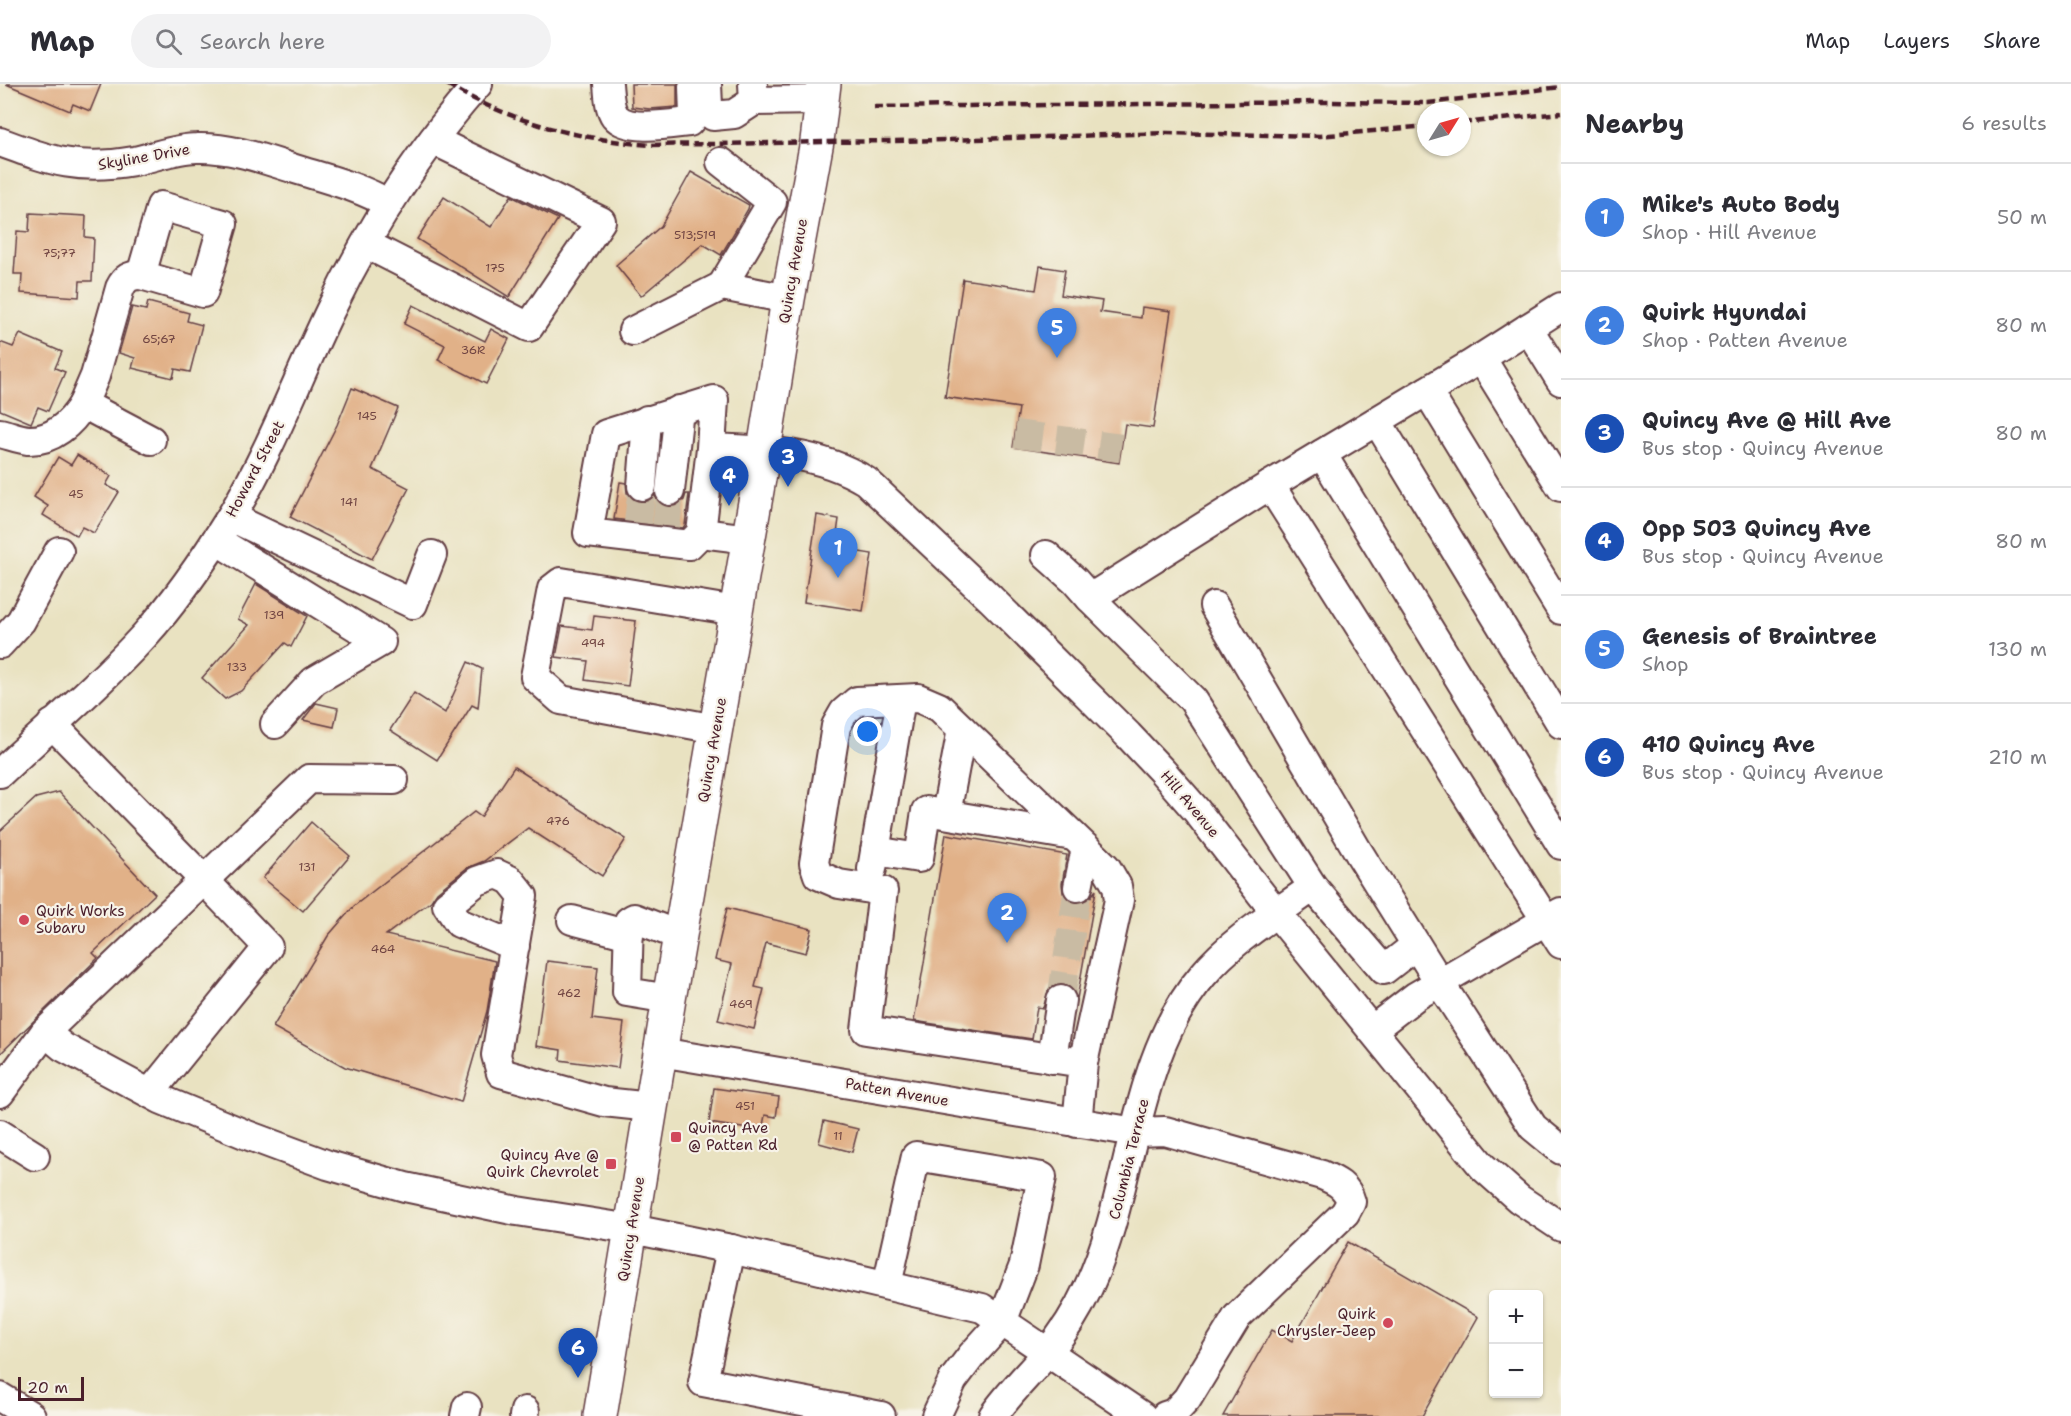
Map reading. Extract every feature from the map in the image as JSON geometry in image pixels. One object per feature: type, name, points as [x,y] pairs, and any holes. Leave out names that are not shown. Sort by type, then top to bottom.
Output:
[{"type":"main road","name":"Quincy Avenue","points":[[600,1416],[788,299],[817,141],[822,92]]},
{"type":"street","name":"Howard Street","points":[[0,773],[96,685],[150,628],[223,528],[259,465],[331,309],[366,244],[389,204],[441,130],[477,84]]},
{"type":"street","points":[[608,84],[609,100],[616,117],[632,126],[689,122],[694,116],[700,96]]},
{"type":"street","points":[[700,96],[713,116],[734,114],[753,92],[822,92]]},
{"type":"street","points":[[366,244],[529,327],[601,221],[441,130]]},
{"type":"street","name":"Skyline Drive","points":[[0,142],[61,163],[90,166],[123,163],[194,148],[223,149],[346,184],[389,204]]},
{"type":"street","points":[[720,162],[772,202],[806,203]]},
{"type":"street","points":[[633,331],[722,286],[772,202]]},
{"type":"street","points":[[0,433],[30,440],[46,437],[67,425],[83,404],[95,376],[120,288],[127,278],[141,275]]},
{"type":"street","points":[[722,286],[788,299]]},
{"type":"street","points":[[1090,598],[1561,307]]},
{"type":"street","points":[[1528,328],[1561,381]]},
{"type":"street","points":[[1480,358],[1561,487]]},
{"type":"street","points":[[1427,391],[1561,610]]},
{"type":"street","points":[[714,400],[711,448],[702,533],[688,545],[650,533],[588,532],[606,434],[714,400]]},
{"type":"street","points":[[83,404],[151,440]]},
{"type":"street","points":[[656,488],[662,415]]},
{"type":"street","points":[[1377,421],[1561,724]]},
{"type":"street","name":"Hill Avenue","points":[[711,448],[764,450],[833,463],[855,474],[876,489],[1137,744],[1196,810],[1276,913],[1488,1173],[1519,1199],[1561,1227]]},
{"type":"street","points":[[1322,453],[1561,845]]},
{"type":"street","points":[[1270,485],[1554,916],[1561,944]]},
{"type":"street","points":[[223,528],[413,604],[432,555]]},
{"type":"street","points":[[223,528],[381,642],[314,681],[275,724]]},
{"type":"street","points":[[702,533],[749,539]]},
{"type":"street","points":[[0,644],[21,621],[59,552]]},
{"type":"street","points":[[1046,555],[1076,581],[1090,598],[1193,700],[1313,886],[1384,970],[1416,945]]},
{"type":"street","points":[[716,729],[561,700],[535,677],[552,589],[561,582],[736,610]]},
{"type":"street","points":[[1214,606],[1359,853],[1440,983],[1533,1127],[1561,1150]]},
{"type":"street","points":[[1077,1123],[1083,1063],[1119,900],[1117,886],[1106,867],[939,707],[918,698],[856,701],[844,712],[836,726],[814,863],[818,875],[839,884],[883,891],[866,1030],[1083,1063]]},
{"type":"street","points":[[868,889],[901,699]]},
{"type":"street","points":[[52,724],[268,946],[150,1093]]},
{"type":"street","points":[[946,813],[962,729]]},
{"type":"street","points":[[0,1093],[45,1032],[309,780],[394,780]]},
{"type":"street","points":[[875,851],[919,858],[926,811],[946,813],[1079,842]]},
{"type":"street","points":[[1078,886],[1079,842]]},
{"type":"street","name":"Columbia Terrace","points":[[993,1416],[1048,1352],[1074,1314],[1100,1261],[1112,1226],[1135,1132],[1160,1050],[1182,1004],[1214,962],[1313,886]]},
{"type":"street","points":[[1372,1030],[1406,1003],[1554,916]]},
{"type":"street","points":[[669,999],[627,992],[629,921],[634,918],[680,936]]},
{"type":"street","points":[[572,921],[629,935]]},
{"type":"street","points":[[515,946],[496,1055],[501,1073],[604,1102],[651,1107]]},
{"type":"street","points":[[1052,1059],[1061,1000]]},
{"type":"street","points":[[45,1032],[63,1047],[150,1093],[328,1165],[405,1187],[517,1211],[632,1229],[731,1249],[982,1308],[1142,1416]]},
{"type":"street","name":"Patten Avenue","points":[[660,1052],[1077,1123],[1135,1132],[1165,1131],[1322,1175],[1340,1183],[1349,1193],[1351,1202],[1345,1213],[1237,1317],[1187,1400],[1174,1413],[1165,1416]]},
{"type":"street","points":[[0,1134],[35,1156]]},
{"type":"street","points":[[887,1285],[916,1156],[1042,1177],[1024,1265],[1002,1322],[953,1380],[936,1416]]},
{"type":"street","points":[[731,1249],[703,1382],[881,1416]]},
{"type":"street","points":[[0,1396],[31,1416]]},
{"type":"building","points":[[6,84],[101,84],[90,111],[73,104],[70,111]]},
{"type":"building","points":[[631,84],[677,84],[677,107],[650,109],[632,107]]},
{"type":"building","points":[[691,172],[749,205],[748,209],[721,255],[703,244],[641,296],[616,265],[661,226]]},
{"type":"building","points":[[511,196],[558,219],[509,297],[417,239],[444,197],[491,227]]},
{"type":"building","points":[[30,213],[86,216],[85,237],[94,238],[92,281],[80,281],[79,297],[21,293],[22,274],[14,274],[17,231],[29,232]]},
{"type":"building","points":[[1040,266],[1065,270],[1061,295],[1102,301],[1100,312],[1141,318],[1142,307],[1171,311],[1153,428],[1125,424],[1119,463],[1013,447],[1019,408],[945,397],[963,279],[1036,290]]},
{"type":"building","points":[[148,302],[189,313],[187,321],[202,325],[190,372],[175,369],[173,378],[132,368],[135,358],[119,353],[132,307],[146,310]]},
{"type":"building","points":[[413,305],[485,341],[491,329],[509,339],[486,384],[438,360],[445,345],[404,324]]},
{"type":"building","points":[[20,334],[62,352],[55,368],[65,372],[48,411],[38,407],[31,423],[0,410],[0,342],[13,347]]},
{"type":"building","points":[[352,388],[398,408],[372,469],[409,488],[372,559],[290,517],[337,425]]},
{"type":"building","points":[[77,455],[111,476],[106,485],[119,492],[94,533],[82,527],[77,536],[43,515],[48,506],[34,497],[58,457],[71,465]]},
{"type":"building","points":[[620,482],[626,483],[627,493],[633,500],[649,501],[655,496],[660,504],[668,507],[677,506],[684,500],[686,494],[689,494],[683,528],[614,519]]},
{"type":"building","points":[[817,515],[839,519],[835,548],[872,554],[863,611],[804,602]]},
{"type":"building","points":[[256,584],[307,616],[291,647],[285,643],[241,691],[225,699],[202,678],[249,625],[238,619]]},
{"type":"building","points":[[594,616],[636,621],[628,686],[585,680],[588,661],[556,657],[562,626],[592,630]]},
{"type":"building","points":[[468,662],[482,669],[478,708],[472,705],[437,760],[390,730],[414,693],[445,713]]},
{"type":"building","points":[[316,703],[338,708],[334,727],[303,720]]},
{"type":"building","points":[[514,767],[626,839],[602,876],[528,828],[484,861],[467,868],[437,892],[431,901],[386,935],[495,961],[487,1011],[461,1102],[345,1067],[273,1027],[328,936],[354,906],[474,812],[481,817]]},
{"type":"building","points":[[59,792],[155,894],[93,953],[98,958],[0,1054],[0,831],[36,798]]},
{"type":"building","points":[[311,822],[350,856],[303,911],[263,878]]},
{"type":"building","points":[[946,834],[1067,855],[1062,884],[1063,893],[1067,899],[1074,903],[1083,903],[1096,890],[1077,999],[1072,988],[1064,984],[1056,984],[1049,989],[1043,1008],[1037,1007],[1032,1039],[914,1021]]},
{"type":"building","points":[[727,908],[812,929],[806,953],[766,943],[755,987],[764,989],[754,1029],[718,1020],[732,964],[715,960]]},
{"type":"building","points":[[547,961],[598,967],[592,1019],[624,1023],[618,1068],[560,1060],[561,1050],[536,1046]]},
{"type":"building","points":[[714,1088],[779,1097],[776,1117],[765,1115],[762,1131],[709,1123]]},
{"type":"building","points":[[824,1121],[858,1129],[852,1152],[819,1143]]},
{"type":"building","name":"Quirk Chrysler-Jeep","points":[[1348,1242],[1478,1317],[1422,1416],[1223,1416],[1272,1330],[1292,1341]]},
{"type":"tunnel","points":[[1015,434],[1121,448]]},
{"type":"tunnel","points":[[638,523],[642,486]]},
{"type":"tunnel","points":[[666,528],[670,491]]},
{"type":"tunnel","points":[[1061,1000],[1078,887]]},
{"type":"railway","points":[[447,84],[495,109],[546,127],[599,139],[652,145],[947,140],[1167,133],[1320,136],[1417,127]]},
{"type":"railway","points":[[874,107],[1428,103],[1561,87]]},
{"type":"railway","points":[[1471,122],[1561,113]]},
{"type":"place","name":"Genesis of Braintree","points":[[1057,358]]},
{"type":"place","name":"Quincy Ave @ Hill Ave","points":[[788,487]]},
{"type":"place","name":"Opp 503 Quincy Ave","points":[[729,506]]},
{"type":"place","name":"Mike's Auto Body","points":[[838,578]]},
{"type":"place","name":"Quirk Works Subaru","points":[[24,920]]},
{"type":"place","name":"Quirk Hyundai","points":[[1007,943]]},
{"type":"place","name":"Quincy Ave @ Patten Rd","points":[[676,1137]]},
{"type":"place","name":"Quincy Ave @ Quirk Chevrolet","points":[[611,1164]]},
{"type":"place","name":"Quirk Chrysler-Jeep","points":[[1388,1323]]},
{"type":"place","name":"410 Quincy Ave","points":[[578,1378]]}]
